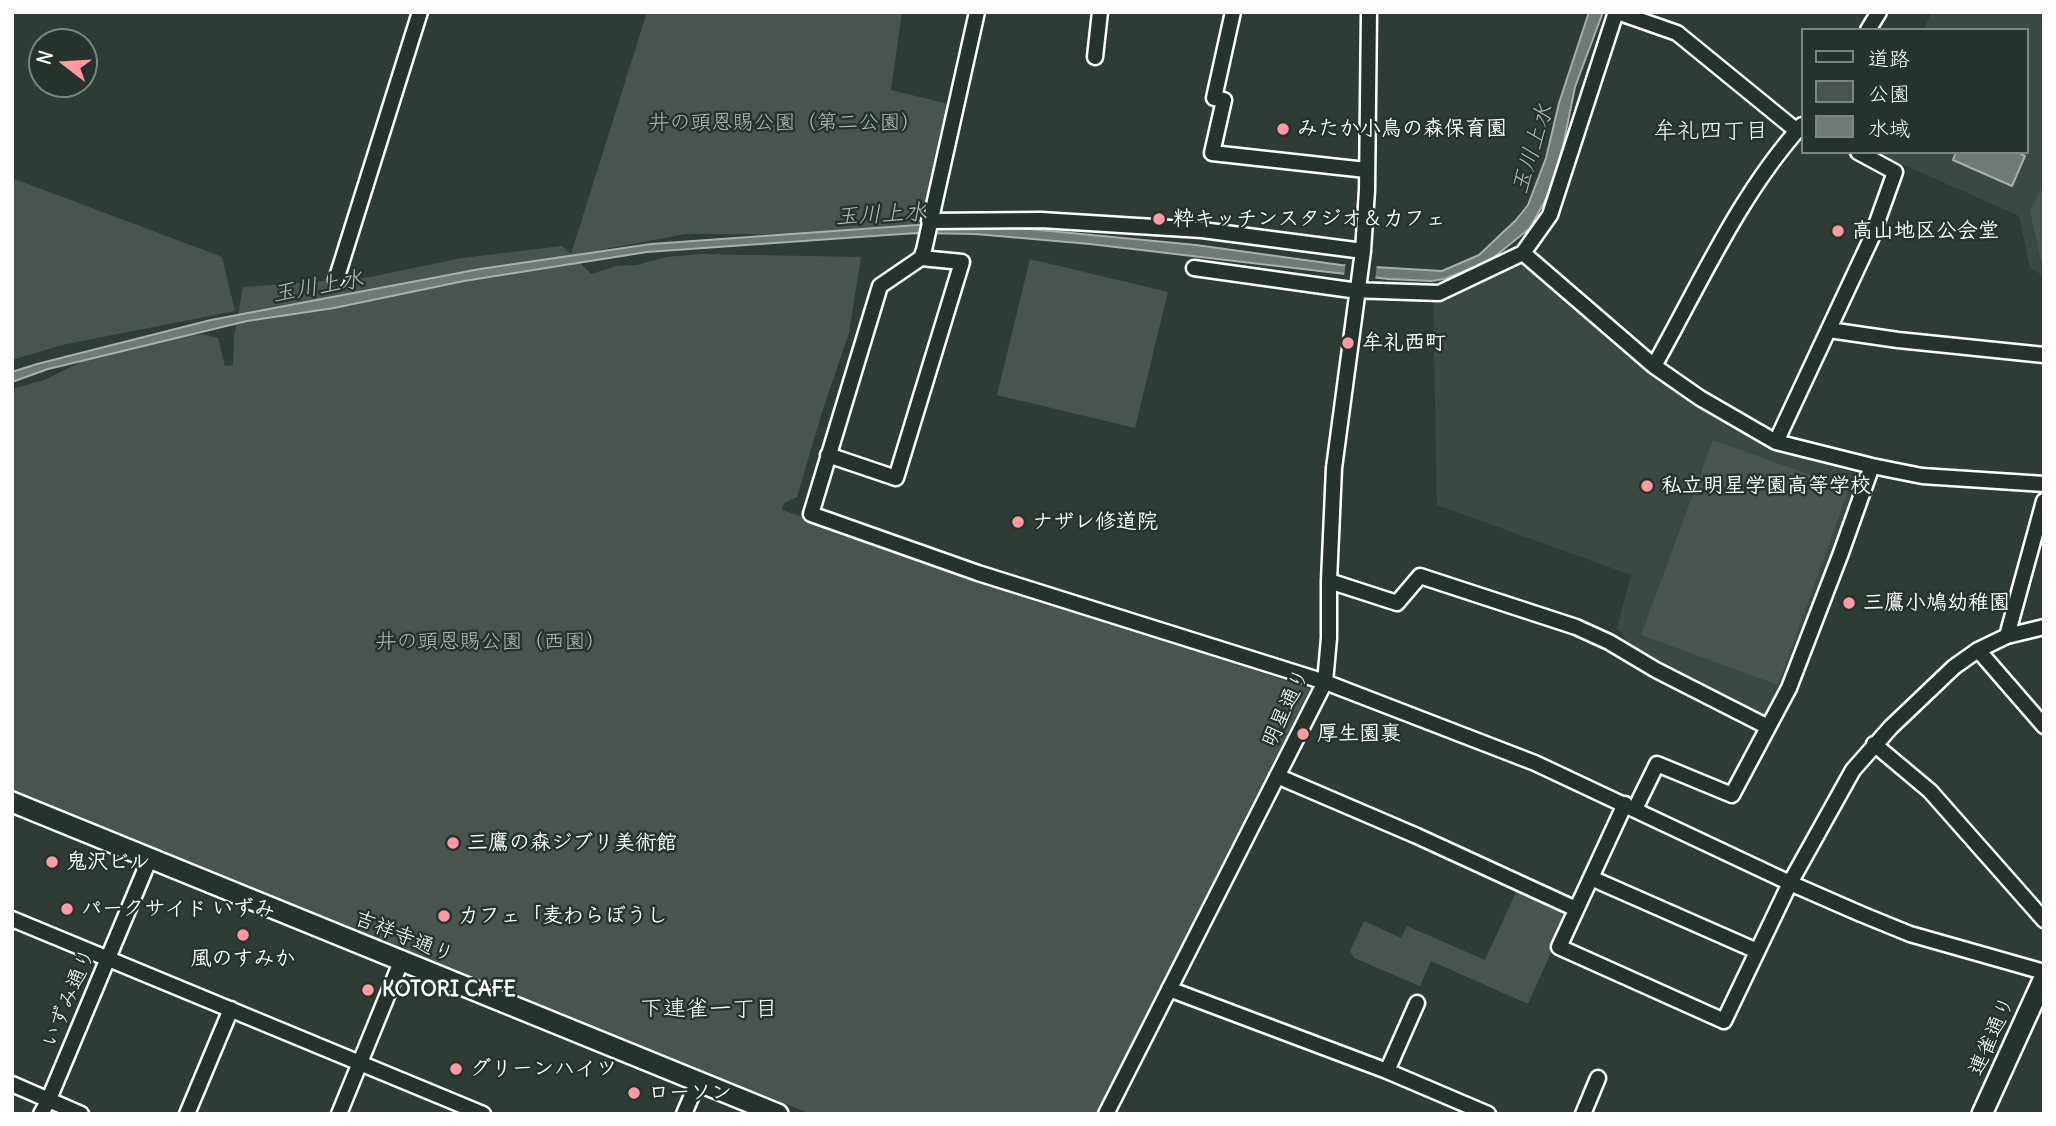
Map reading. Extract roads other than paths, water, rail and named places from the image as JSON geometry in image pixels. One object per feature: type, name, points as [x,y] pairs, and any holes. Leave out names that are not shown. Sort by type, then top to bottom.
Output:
[{"type":"main road","name":"吉祥寺通り","points":[[12,802],[778,1114]]},
{"type":"main road","name":"連雀通り","points":[[1982,1114],[2044,978]]},
{"type":"street","points":[[336,280],[420,12]]},
{"type":"street","points":[[977,12],[922,254],[880,286],[811,514],[978,573],[1325,682],[1535,763],[1790,883],[1910,934],[2044,972]]},
{"type":"street","points":[[1095,57],[1100,12]]},
{"type":"street","points":[[1233,12],[1214,98],[1224,100],[1212,153],[1366,170]]},
{"type":"street","points":[[929,224],[1041,220],[1202,230],[1363,256],[1369,12]]},
{"type":"street","points":[[1194,268],[1439,293],[1523,253],[1549,215],[1617,12],[1677,33],[1800,128],[1774,158],[1748,195],[1654,366]]},
{"type":"street","points":[[1869,28],[1879,12]]},
{"type":"street","points":[[1776,442],[1871,239],[1895,172],[1862,154]]},
{"type":"street","points":[[1523,253],[1654,366],[1710,404],[1776,442],[1922,476],[2044,484]]},
{"type":"street","points":[[828,455],[896,478],[961,262],[922,254]]},
{"type":"street","name":"明星通り","points":[[1106,1114],[1325,682],[1329,638],[1334,468],[1363,256]]},
{"type":"street","points":[[1829,330],[2044,355]]},
{"type":"street","points":[[1872,466],[1842,553],[1794,676],[1732,795],[1657,764],[1591,878],[1559,947],[1724,1021],[1790,883],[1853,770],[1874,744],[1954,667],[1978,650],[2007,636],[2044,627]]},
{"type":"street","points":[[2007,636],[2037,551],[2044,501]]},
{"type":"street","points":[[1329,582],[1397,603],[1420,576],[1517,607],[1609,642],[1656,670],[1768,727]]},
{"type":"street","points":[[1978,650],[2044,726]]},
{"type":"street","points":[[1874,744],[1930,792],[2044,920]]},
{"type":"street","points":[[1277,776],[1576,909]]},
{"type":"street","name":"いずみ通り","points":[[41,1114],[150,858]]},
{"type":"street","points":[[1591,878],[1757,951]]},
{"type":"street","points":[[12,919],[482,1114]]},
{"type":"street","points":[[339,1114],[401,962]]},
{"type":"street","points":[[1169,989],[1387,1071],[1488,1114]]},
{"type":"street","points":[[1387,1071],[1417,1003]]},
{"type":"street","points":[[187,1114],[231,1009]]},
{"type":"street","points":[[1583,1114],[1598,1078]]},
{"type":"street","points":[[684,1114],[698,1081]]},
{"type":"street","points":[[12,1084],[81,1114]]},
{"type":"water","points":[[1589,12],[1603,12],[1575,87],[1563,146],[1550,191],[1530,228],[1488,262],[1444,279],[1388,279],[1090,244],[975,234],[916,233],[647,252],[464,281],[334,308],[247,321],[48,369],[12,382],[12,372],[37,364],[211,320],[480,269],[651,244],[918,225],[982,225],[1196,245],[1341,265],[1442,271],[1479,255],[1528,205],[1546,158],[1559,103]]},
{"type":"water","points":[[1955,154],[2025,156],[2012,186],[1953,160]]},
{"type":"place","name":"みたか小鳥の森保育園","points":[[1283,129]]},
{"type":"place","name":"粋キッチンスタジオ＆カフェ","points":[[1159,219]]},
{"type":"place","name":"高山地区公会堂","points":[[1838,231]]},
{"type":"place","name":"牟礼西町","points":[[1348,343]]},
{"type":"place","name":"私立明星学園高等学校","points":[[1647,486]]},
{"type":"place","name":"ナザレ修道院","points":[[1018,522]]},
{"type":"place","name":"三鷹小鳩幼稚園","points":[[1849,603]]},
{"type":"place","name":"厚生園裏","points":[[1303,734]]},
{"type":"place","name":"三鷹の森ジブリ美術館","points":[[453,843]]},
{"type":"place","name":"鬼沢ビル","points":[[52,862]]},
{"type":"place","name":"パークサイド いずみ","points":[[67,909]]},
{"type":"place","name":"カフェ「麦わらぼうし","points":[[444,916]]},
{"type":"place","name":"風のすみか","points":[[243,935]]},
{"type":"place","name":"KOTORI CAFE","points":[[368,990]]},
{"type":"place","name":"グリーンハイツ","points":[[456,1069]]},
{"type":"place","name":"ローソン","points":[[634,1093]]},
{"type":"district","name":"牟礼四丁目","points":[[1711,131]]},
{"type":"district","name":"下連雀一丁目","points":[[709,1009]]},
{"type":"park label","name":"井の頭恩賜公園（第二公園）","points":[[785,123]]},
{"type":"park label","name":"井の頭恩賜公園（西園）","points":[[491,642]]},
{"type":"water label","name":"玉川上水","points":[[1533,149]]},
{"type":"water label","name":"玉川上水","points":[[881,215]]},
{"type":"water label","name":"玉川上水","points":[[318,287]]}]
